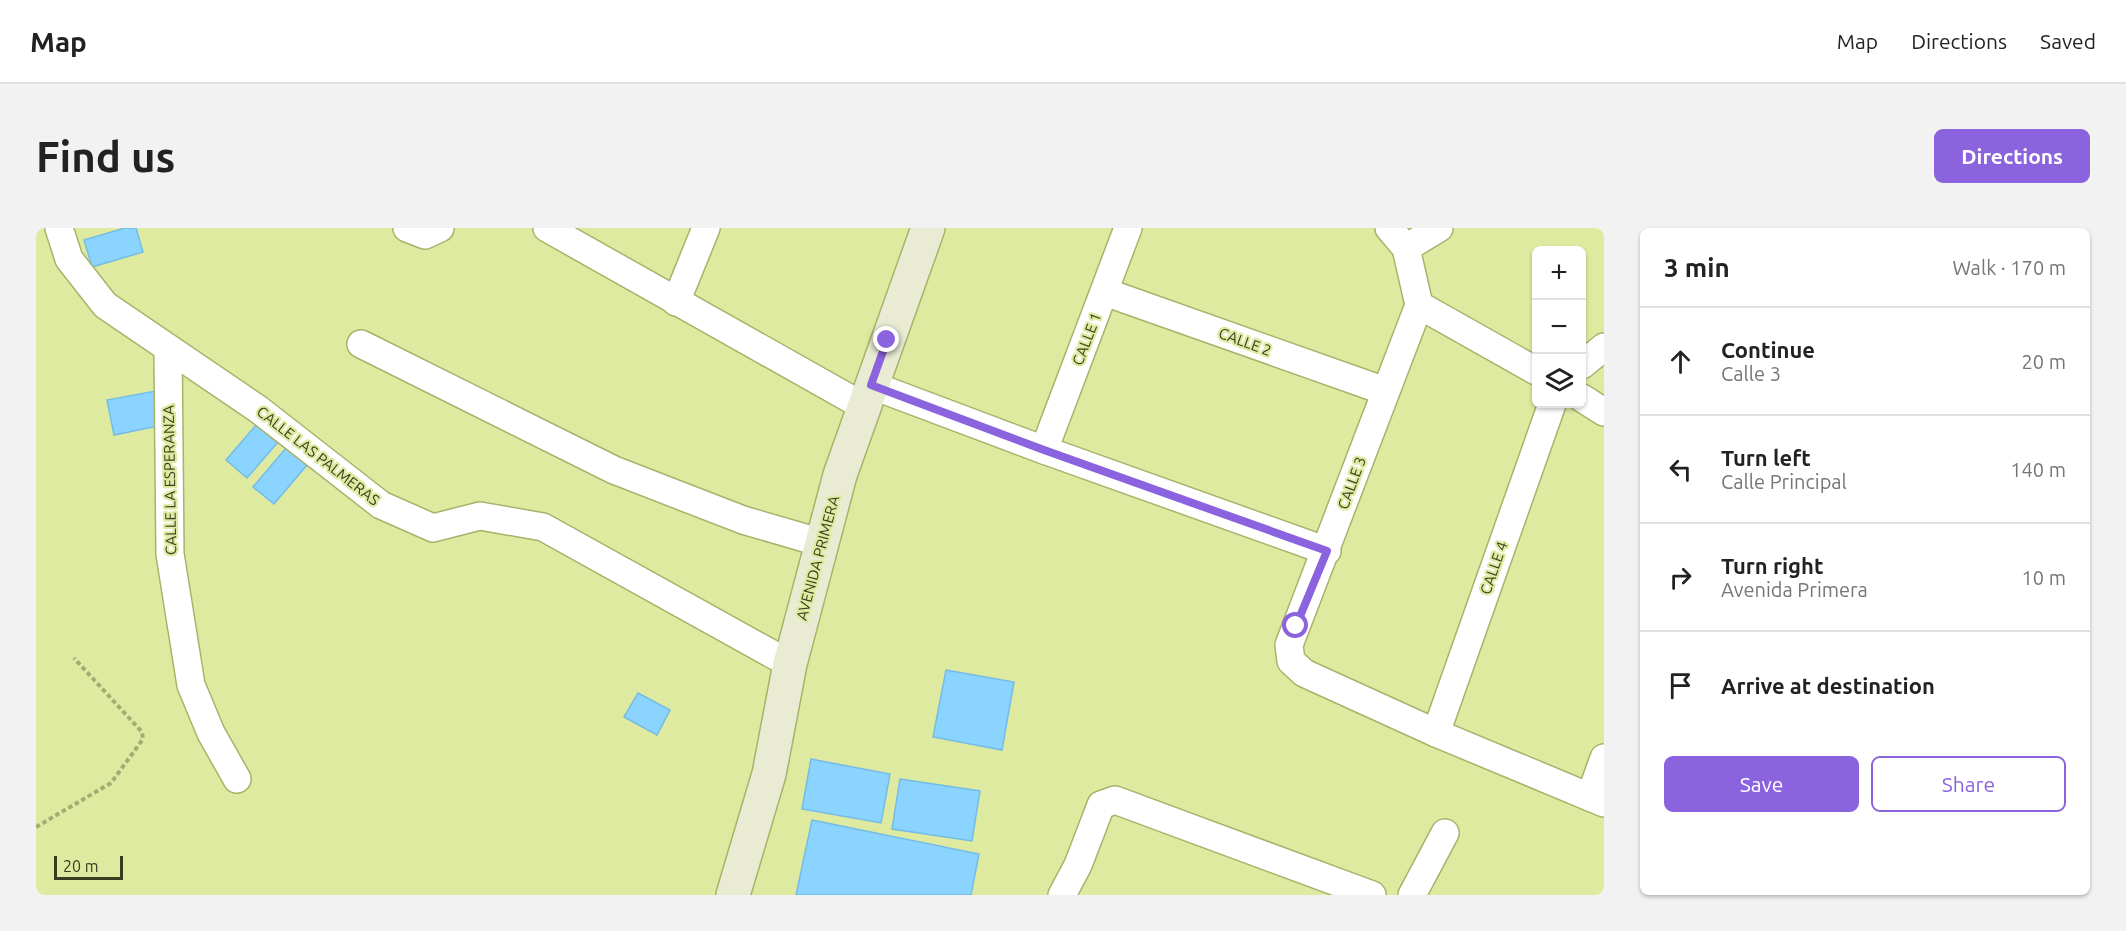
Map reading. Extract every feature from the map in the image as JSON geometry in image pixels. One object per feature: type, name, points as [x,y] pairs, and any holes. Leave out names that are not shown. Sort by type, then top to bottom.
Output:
[{"type":"main road","name":"AVENIDA PRIMERA","points":[[732,895],[769,774],[790,664],[840,475],[927,228]]},
{"type":"street","name":"CALLE LAS PALMERAS","points":[[59,228],[69,259],[105,305],[258,409],[381,505],[433,528],[480,516],[543,527],[790,664]]},
{"type":"street","points":[[407,228],[425,235],[440,228]]},
{"type":"street","points":[[548,228],[676,302],[867,396],[1044,450],[1327,551]]},
{"type":"street","points":[[676,302],[706,228]]},
{"type":"street","name":"CALLE 1","points":[[1044,450],[1128,228]]},
{"type":"street","points":[[1439,228],[1397,238],[1419,305],[1532,369]]},
{"type":"street","name":"CALLE 2","points":[[1105,292],[1385,391]]},
{"type":"street","name":"CALLE 3","points":[[1419,305],[1327,551],[1289,645],[1291,661],[1304,673],[1436,733]]},
{"type":"street","points":[[361,344],[614,470],[743,520],[822,543]]},
{"type":"street","points":[[1586,361],[1604,347]]},
{"type":"street","name":"CALLE LA ESPERANZA","points":[[168,349],[170,554],[192,685],[212,733],[237,779]]},
{"type":"street","points":[[1586,401],[1604,412]]},
{"type":"street","name":"CALLE 4","points":[[1436,733],[1551,408]]},
{"type":"street","points":[[1436,733],[1597,800],[1604,758]]},
{"type":"street","points":[[1062,895],[1078,865],[1101,805],[1115,800],[1372,895]]},
{"type":"street","points":[[1412,895],[1445,833]]},
{"type":"path","points":[[36,827],[111,783],[143,739],[142,732],[74,658]]},
{"type":"building","points":[[125,228],[136,228],[143,252],[92,267],[84,240]]},
{"type":"building","points":[[161,390],[168,424],[114,435],[107,400]]},
{"type":"building","points":[[257,424],[278,442],[247,478],[226,460]]},
{"type":"building","points":[[286,448],[307,465],[274,504],[253,487]]},
{"type":"building","points":[[946,670],[1014,682],[1002,750],[933,737]]},
{"type":"building","points":[[638,693],[670,710],[657,735],[624,717]]},
{"type":"building","points":[[811,759],[890,774],[881,823],[802,809]]},
{"type":"building","points":[[900,779],[980,791],[972,841],[892,829]]},
{"type":"building","points":[[812,820],[979,854],[971,895],[796,895]]},
{"type":"route","points":[[887,340],[871,385],[1044,450],[1327,551],[1296,626]]}]
